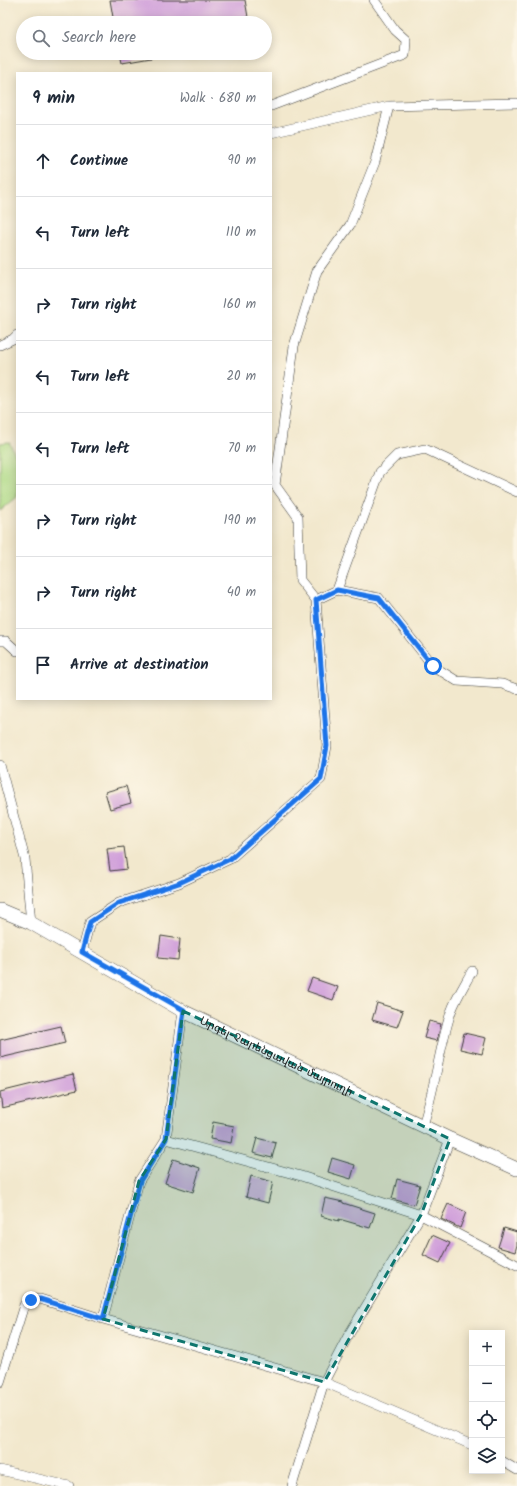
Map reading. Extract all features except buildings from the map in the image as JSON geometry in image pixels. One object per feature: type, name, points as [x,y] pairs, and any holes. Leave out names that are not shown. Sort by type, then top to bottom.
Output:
[{"type":"main road","name":"Արգել-Չարենցավան մայրուղի","points":[[0,910],[31,924],[184,1010],[450,1139],[517,1169]]},
{"type":"street","points":[[272,106],[405,55],[406,40],[395,30],[374,0]]},
{"type":"street","points":[[272,133],[388,106],[517,104]]},
{"type":"street","points":[[82,952],[90,922],[119,903],[179,883],[230,859],[321,779],[327,746],[316,600],[300,580],[298,517],[273,485],[294,346],[317,271],[350,225],[375,162],[388,106]]},
{"type":"street","points":[[0,345],[16,336]]},
{"type":"street","points":[[337,590],[380,472],[397,456],[425,449],[517,492]]},
{"type":"street","points":[[316,600],[337,590],[379,598],[433,666],[457,681],[502,684],[517,689]]},
{"type":"street","points":[[0,642],[6,642],[16,650]]},
{"type":"street","points":[[0,765],[25,859],[31,924]]},
{"type":"street","points":[[423,1125],[429,1106],[451,1011],[472,971]]},
{"type":"street","points":[[103,1319],[140,1181],[166,1139],[184,1010]]},
{"type":"street","points":[[166,1139],[301,1176],[421,1215],[517,1265]]},
{"type":"street","points":[[292,1486],[324,1382],[348,1336],[421,1215],[450,1139]]},
{"type":"street","points":[[0,1382],[24,1305],[31,1300],[40,1299],[103,1319],[324,1382],[469,1444]]},
{"type":"street","points":[[505,1464],[517,1470]]},
{"type":"street","points":[[0,1470],[69,1486]]},
{"type":"highlighted area","points":[[183,1011],[450,1139],[421,1215],[324,1382],[103,1319],[139,1181],[166,1139]]},
{"type":"green space","points":[[9,442],[16,456],[16,498],[0,511],[0,443]]},
{"type":"route","points":[[31,1300],[40,1299],[103,1319],[140,1181],[166,1139],[184,1010],[82,952],[90,922],[119,903],[179,883],[230,859],[321,779],[327,746],[316,600],[337,590],[379,598],[433,666]]}]
